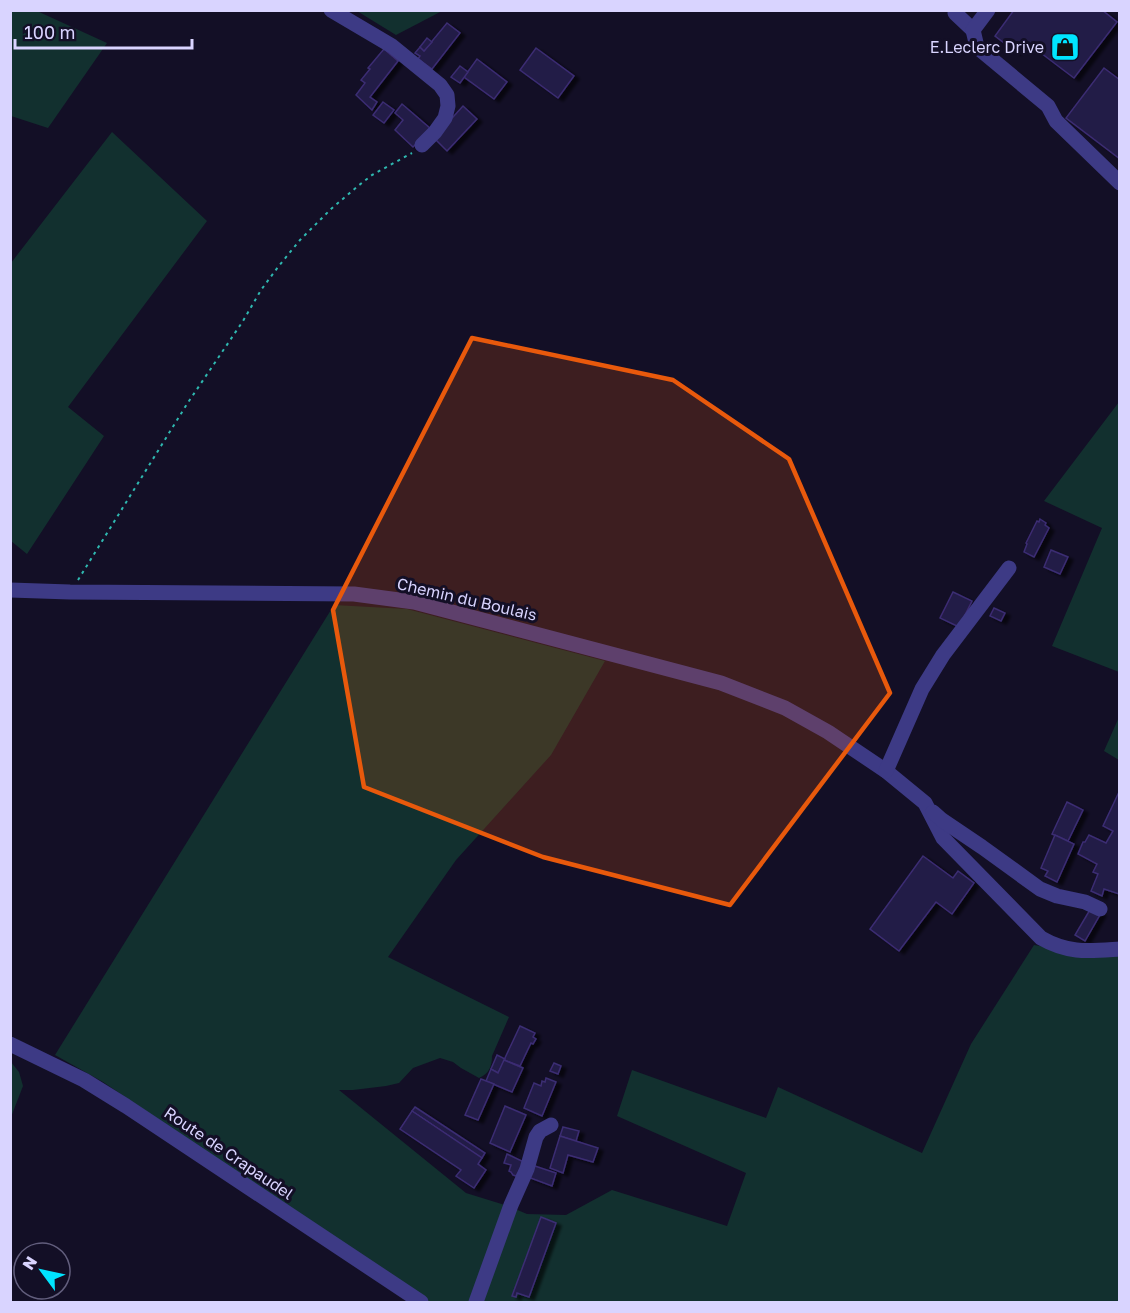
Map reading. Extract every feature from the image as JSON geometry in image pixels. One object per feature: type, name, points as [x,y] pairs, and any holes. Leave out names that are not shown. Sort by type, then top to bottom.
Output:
[{"type":"street","points":[[331,10],[392,46],[440,85],[447,95],[448,106],[445,118],[422,146]]},
{"type":"street","points":[[957,10],[955,13],[973,30],[977,47],[1048,106],[1056,121],[1119,183]]},
{"type":"street","points":[[973,30],[988,10]]},
{"type":"street","points":[[886,771],[922,689],[943,656],[1010,568]]},
{"type":"street","name":"Chemin du Boulais","points":[[10,590],[354,594],[414,602],[721,683],[785,708],[828,732],[886,771],[942,820],[1040,889],[1057,896],[1085,902],[1100,909]]},
{"type":"street","points":[[925,803],[943,838],[1041,938],[1053,945],[1082,951],[1119,949]]},
{"type":"street","name":"Route de Crapaudel","points":[[10,1044],[84,1080],[126,1106],[421,1302]]},
{"type":"street","points":[[476,1302],[511,1205],[527,1169],[536,1137],[540,1131],[551,1125]]},
{"type":"path","points":[[70,592],[187,404],[278,267],[300,240],[358,186],[372,175],[422,146]]},
{"type":"highlighted area","points":[[472,338],[673,380],[789,459],[890,693],[730,905],[543,857],[364,787],[333,610]]},
{"type":"green space","points":[[11,10],[37,11],[107,43],[48,128],[11,116]]},
{"type":"green space","points":[[357,11],[442,11],[396,35]]},
{"type":"green space","points":[[112,132],[207,221],[68,407],[104,436],[27,554],[11,541],[11,263]]},
{"type":"green space","points":[[1119,402],[1119,672],[1052,646],[1102,528],[1044,501]]},
{"type":"green space","points":[[334,605],[407,609],[605,661],[551,755],[456,860],[388,957],[509,1017],[492,1056],[489,1069],[479,1078],[453,1062],[440,1058],[413,1068],[399,1083],[339,1090],[466,1193],[527,1214],[566,1215],[612,1190],[727,1226],[746,1173],[617,1116],[632,1070],[766,1118],[778,1087],[922,1153],[971,1044],[1034,945],[1119,953],[1119,1302],[430,1302],[103,1082],[55,1055]]},
{"type":"green space","points":[[1119,717],[1119,760],[1104,751]]},
{"type":"green space","points":[[11,1062],[19,1072],[23,1086],[11,1117]]},
{"type":"building","name":"E.Leclerc Drive","points":[[1014,10],[1102,10],[1117,22],[1074,78],[1025,41],[1016,52],[995,36]]},
{"type":"building","points":[[447,23],[460,33],[432,69],[418,59],[420,56],[415,53],[420,47],[424,51]]},
{"type":"building","points":[[427,38],[432,42],[424,51],[420,47]]},
{"type":"building","points":[[536,48],[574,76],[558,98],[520,70]]},
{"type":"building","points":[[384,49],[398,61],[370,97],[377,102],[372,110],[356,95],[365,83],[361,80],[370,69],[368,68]]},
{"type":"building","points":[[477,59],[507,82],[494,99],[464,77]]},
{"type":"building","points":[[460,66],[468,72],[460,83],[451,77]]},
{"type":"building","points":[[1104,68],[1120,80],[1120,159],[1066,118]]},
{"type":"building","points":[[383,102],[394,110],[384,123],[373,115]]},
{"type":"building","points":[[402,104],[431,129],[413,147],[395,130],[403,120],[395,113]]},
{"type":"building","points":[[463,106],[477,119],[447,151],[434,138]]},
{"type":"building","points":[[1040,519],[1049,528],[1034,557],[1024,552],[1026,543]]},
{"type":"building","points":[[1051,550],[1068,557],[1060,574],[1044,567]]},
{"type":"building","points":[[953,592],[972,601],[959,627],[940,618]]},
{"type":"building","points":[[994,608],[1005,613],[1001,621],[990,616]]},
{"type":"building","points":[[1119,792],[1120,893],[1104,889],[1102,896],[1091,891],[1098,874],[1093,872],[1097,864],[1078,854],[1089,835],[1106,843],[1113,831],[1103,826]]},
{"type":"building","points":[[1067,802],[1083,810],[1068,841],[1052,834]]},
{"type":"building","points":[[1055,835],[1074,844],[1057,882],[1045,876],[1048,871],[1041,868]]},
{"type":"building","points":[[923,856],[953,878],[958,871],[974,883],[952,914],[936,902],[899,951],[870,929]]},
{"type":"building","points":[[1091,908],[1101,913],[1085,941],[1075,935]]},
{"type":"building","points":[[520,1026],[535,1033],[533,1037],[536,1039],[533,1044],[531,1043],[520,1066],[504,1060]]},
{"type":"building","points":[[497,1055],[505,1059],[498,1073],[491,1069]]},
{"type":"building","points":[[504,1060],[523,1068],[512,1092],[486,1081],[491,1069],[498,1073]]},
{"type":"building","points":[[554,1063],[561,1066],[558,1074],[550,1071]]},
{"type":"building","points":[[546,1078],[556,1082],[542,1116],[524,1108],[534,1083],[541,1086],[542,1081],[545,1082]]},
{"type":"building","points":[[481,1079],[494,1084],[478,1120],[465,1115]]},
{"type":"building","points":[[505,1106],[526,1115],[510,1152],[490,1143]]},
{"type":"building","points":[[415,1107],[485,1153],[482,1158],[412,1111]]},
{"type":"building","points":[[412,1111],[482,1158],[478,1164],[486,1170],[474,1188],[456,1176],[461,1170],[400,1129]]},
{"type":"building","points":[[563,1127],[579,1131],[576,1141],[560,1136]]},
{"type":"building","points":[[560,1136],[598,1148],[593,1162],[568,1155],[563,1173],[550,1168]]},
{"type":"building","points":[[507,1154],[524,1162],[516,1176],[509,1171],[511,1165],[504,1163]]},
{"type":"building","points":[[532,1165],[556,1173],[552,1186],[528,1177]]},
{"type":"building","points":[[541,1217],[556,1223],[529,1297],[517,1293],[516,1297],[512,1296]]},
{"type":"place","name":"E.Leclerc Drive","points":[[1065,47]]}]
